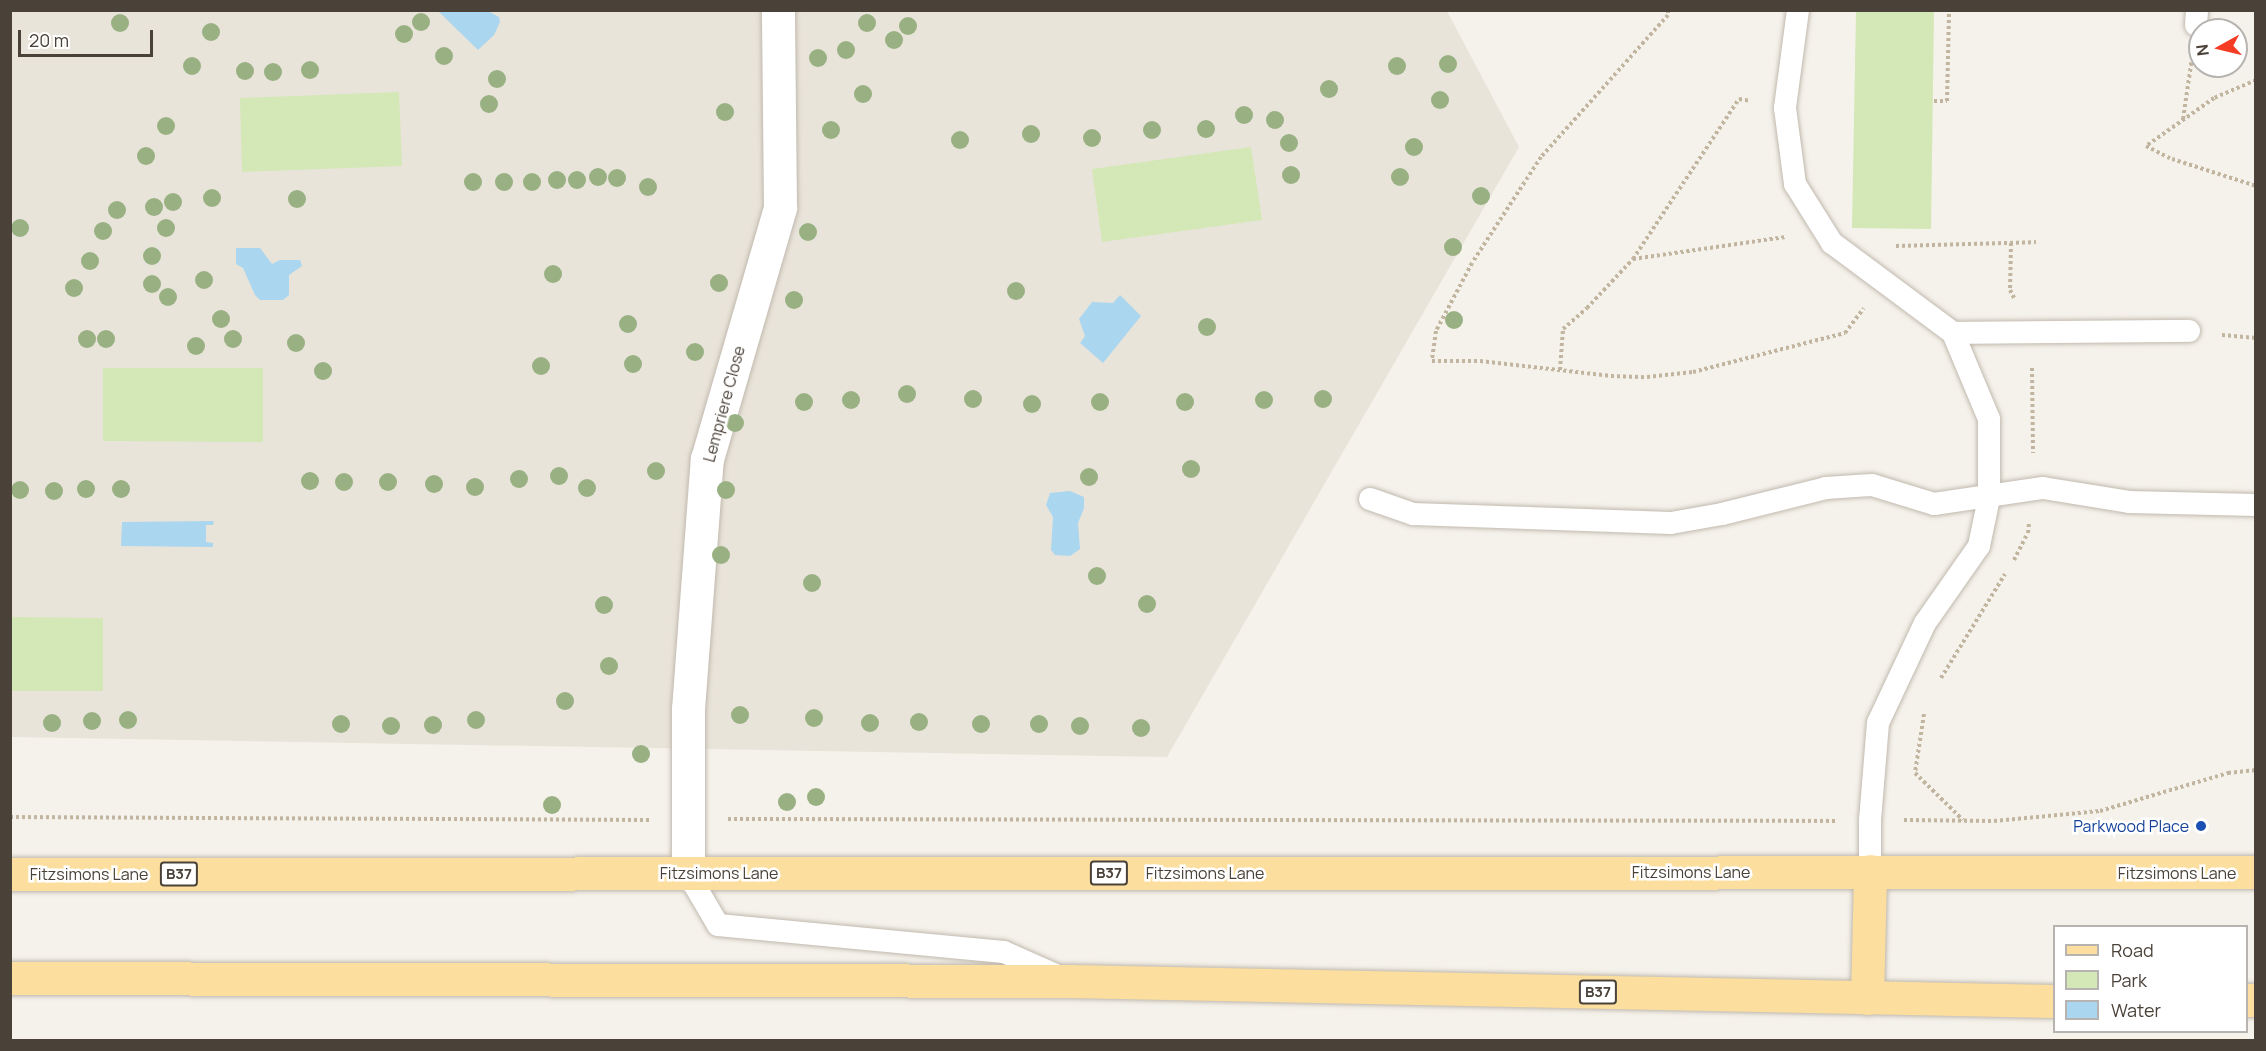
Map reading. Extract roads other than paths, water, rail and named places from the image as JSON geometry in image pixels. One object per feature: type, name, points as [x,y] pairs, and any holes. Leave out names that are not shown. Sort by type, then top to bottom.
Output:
[{"type":"main road","points":[[1867,998],[1870,871]]},
{"type":"main road","name":"Fitzsimons Lane","points":[[10,874],[2256,872]]},
{"type":"main road","name":"B37","points":[[10,978],[1070,981],[2053,1001]]},
{"type":"street","name":"Lempriere Close","points":[[688,874],[688,709],[707,459],[780,207],[778,10]]},
{"type":"lane","points":[[1798,10],[1785,108],[1795,184],[1832,243],[1953,333],[1989,418],[1989,498],[1979,546],[1925,623],[1878,723],[1870,820],[1870,871]]},
{"type":"lane","points":[[1953,333],[2189,331]]},
{"type":"lane","points":[[1370,499],[1413,514],[1671,523],[1722,514],[1826,488],[1872,485],[1934,504],[1989,498],[2043,488],[2129,502],[2256,506]]},
{"type":"lane","points":[[688,874],[718,925],[1004,952],[1070,981]]},
{"type":"water","points":[[438,11],[488,11],[499,17],[500,22],[494,35],[478,50]]},
{"type":"water","points":[[236,248],[260,248],[272,264],[280,260],[300,260],[302,266],[289,275],[289,295],[283,300],[260,300],[255,295],[243,268],[236,264]]},
{"type":"water","points":[[1120,295],[1141,316],[1103,363],[1080,343],[1085,336],[1079,319],[1092,302],[1113,303]]},
{"type":"water","points":[[1070,491],[1084,497],[1084,508],[1078,523],[1080,549],[1070,556],[1055,555],[1051,550],[1053,517],[1046,505],[1050,493]]},
{"type":"water","points":[[214,521],[213,525],[206,525],[206,542],[213,543],[213,547],[121,546],[122,522]]},
{"type":"place","name":"Parkwood Place","points":[[2201,826]]}]
